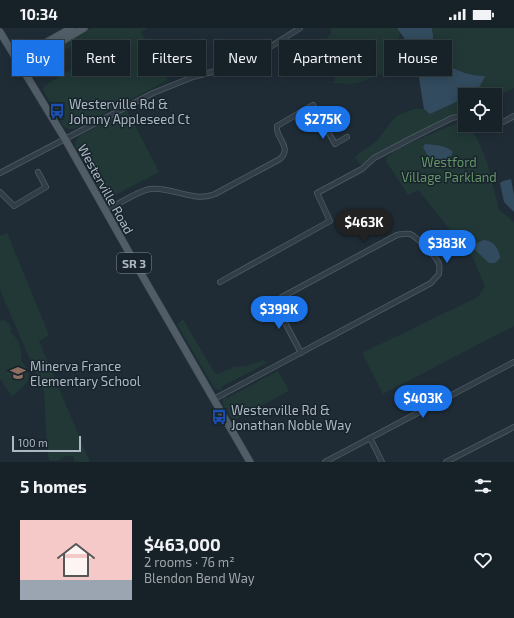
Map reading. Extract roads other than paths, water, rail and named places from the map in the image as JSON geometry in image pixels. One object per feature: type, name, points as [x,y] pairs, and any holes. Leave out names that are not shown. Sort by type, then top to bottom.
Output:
[{"type":"main road","points":[[51,40],[72,28]]},
{"type":"main road","points":[[64,40],[84,28]]},
{"type":"main road","name":"Westerville Road","points":[[0,32],[12,53]]},
{"type":"main road","name":"Westerville Road","points":[[25,76],[106,211],[250,462]]},
{"type":"street","points":[[0,173],[154,93],[193,77],[223,69],[251,59],[300,28]]},
{"type":"street","points":[[106,211],[141,192],[150,189],[158,189],[198,197],[210,197],[276,162],[284,156],[285,148],[276,128],[278,124],[314,105],[335,144],[347,137]]},
{"type":"street","points":[[502,122],[514,116]]},
{"type":"street","points":[[220,282],[330,221],[317,193],[362,169],[374,158],[452,118],[458,117]]},
{"type":"street","points":[[0,192],[14,206],[46,187],[38,172]]},
{"type":"street","points":[[214,399],[301,353],[431,283],[439,274],[439,264],[435,258],[416,238],[410,234],[404,233],[397,235],[287,294],[279,302],[281,315],[301,353]]},
{"type":"street","points":[[325,462],[514,362]]},
{"type":"street","points":[[446,462],[514,427]]},
{"type":"street","points":[[370,438],[382,462]]},
{"type":"water","points":[[397,28],[432,28],[434,40],[405,40]]},
{"type":"water","points":[[452,67],[461,72],[477,76],[485,76],[478,88],[458,88],[458,101],[430,114],[424,109],[419,76],[452,76]]},
{"type":"water","points":[[425,144],[444,147],[453,152],[446,163],[439,168],[433,163],[423,147]]},
{"type":"water","points":[[511,179],[514,195],[514,212],[504,202],[500,183]]},
{"type":"water","points":[[487,240],[493,244],[499,252],[500,258],[495,263],[489,263],[472,247],[472,245]]},
{"type":"place","name":"Westerville Rd & Johnny Appleseed Ct","points":[[57,111]]},
{"type":"place","name":"Minerva France Elementary School","points":[[18,373]]},
{"type":"place","name":"Westerville Rd & Jonathan Noble Way","points":[[219,417]]},
{"type":"park label","name":"Westford Village Parkland","points":[[449,170]]}]
